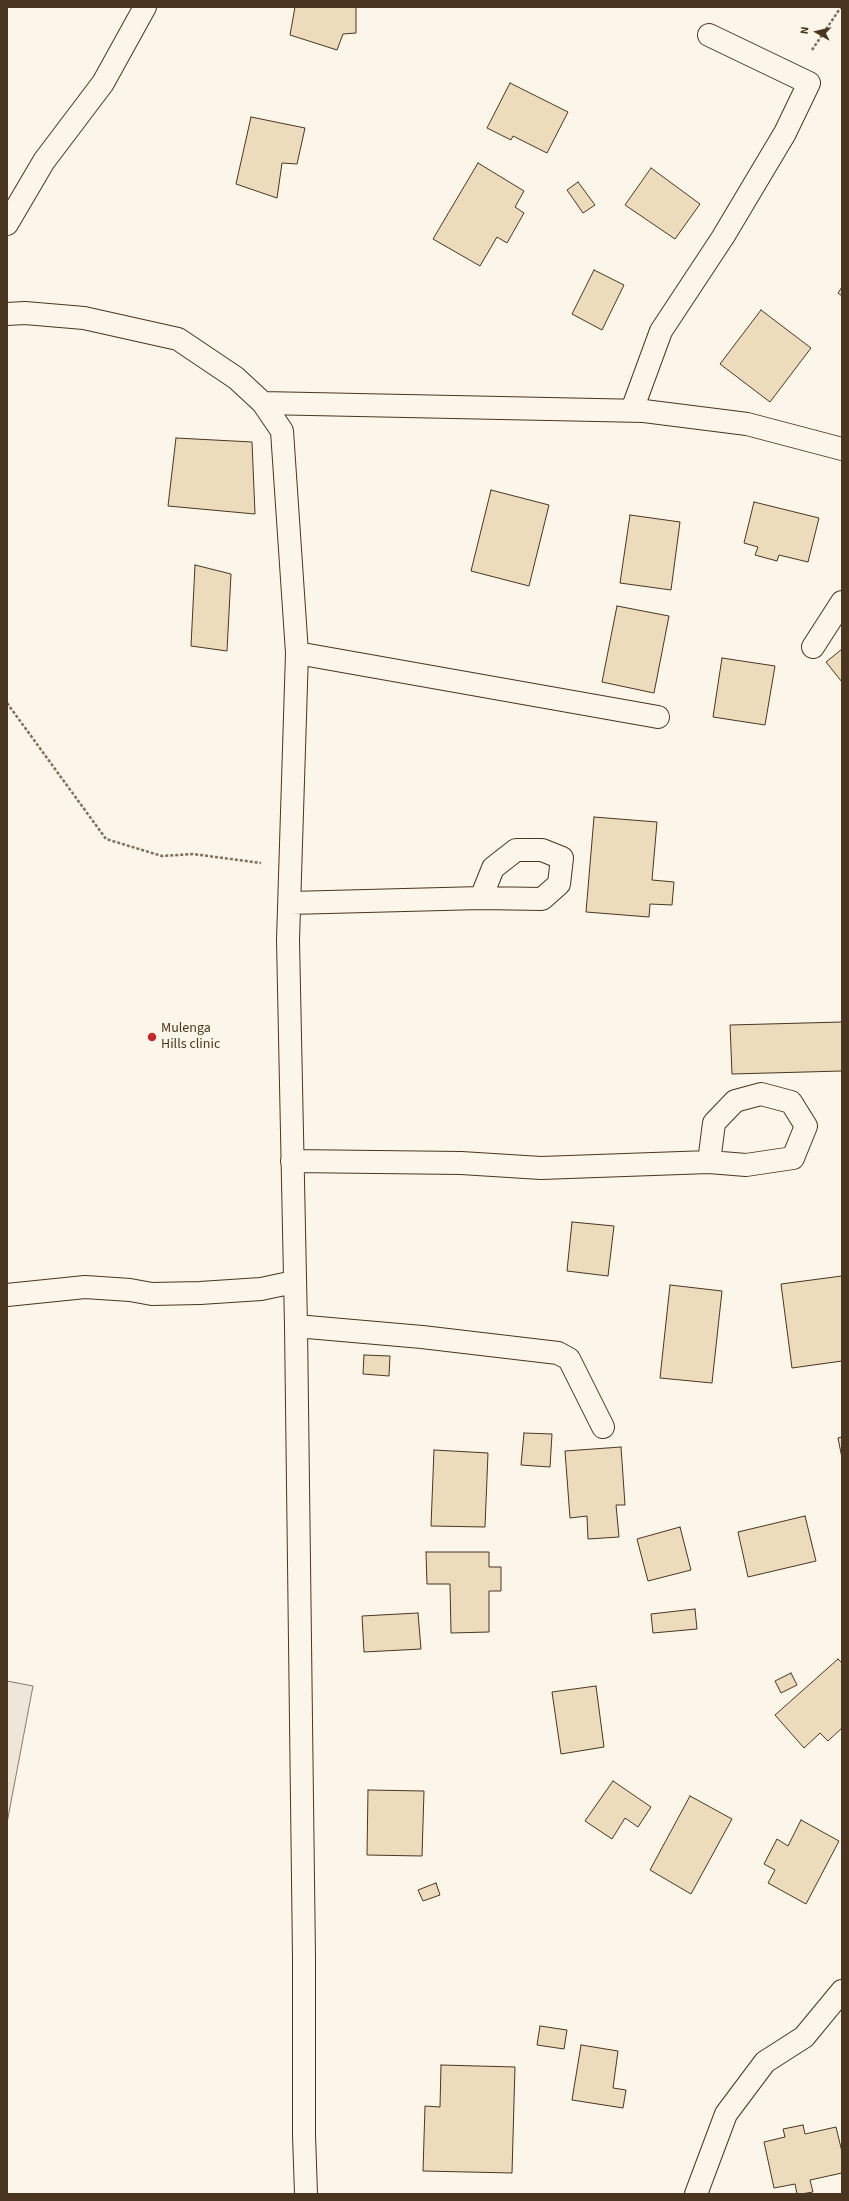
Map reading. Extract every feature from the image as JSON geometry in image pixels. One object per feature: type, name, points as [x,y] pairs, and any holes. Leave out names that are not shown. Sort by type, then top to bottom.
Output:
[{"type":"street","points":[[7,224],[44,161],[103,83],[145,7]]},
{"type":"street","points":[[632,410],[661,331],[723,236],[786,133],[809,82],[709,35]]},
{"type":"street","points":[[7,314],[25,313],[84,318],[178,339],[236,378],[263,403],[282,431],[297,653],[288,940],[296,1326],[304,1958],[304,2135],[306,2194]]},
{"type":"street","points":[[263,403],[632,410],[747,424],[842,449]]},
{"type":"street","points":[[813,647],[842,602]]},
{"type":"street","points":[[297,653],[658,717]]},
{"type":"street","points":[[290,903],[481,898]]},
{"type":"street","points":[[292,1161],[461,1163],[541,1168],[709,1162]]},
{"type":"street","points":[[7,1295],[85,1287],[130,1290],[152,1294],[200,1293],[261,1289],[294,1282]]},
{"type":"street","points":[[296,1326],[422,1337],[558,1353],[569,1359],[603,1427]]},
{"type":"street","points":[[696,2194],[726,2114],[765,2062],[804,2037],[842,1991]]},
{"type":"path","points":[[795,76],[841,7]]},
{"type":"path","points":[[7,704],[106,839],[162,856],[193,854],[291,866]]},
{"type":"shaded area","points":[[7,1681],[33,1686],[7,1823]]},
{"type":"building","points":[[295,7],[356,7],[356,33],[343,34],[337,50],[290,35]]},
{"type":"building","points":[[510,83],[568,112],[547,153],[513,136],[511,140],[487,128]]},
{"type":"building","points":[[251,117],[305,128],[297,164],[282,163],[277,198],[236,184]]},
{"type":"building","points":[[478,163],[524,191],[515,207],[524,213],[507,243],[497,237],[480,266],[433,239]]},
{"type":"building","points":[[651,168],[700,204],[675,239],[625,205]]},
{"type":"building","points":[[578,182],[595,205],[583,213],[567,190]]},
{"type":"building","points":[[594,270],[624,285],[602,330],[572,314]]},
{"type":"building","points":[[842,287],[842,296],[838,293]]},
{"type":"building","points":[[761,310],[811,348],[770,402],[720,364]]},
{"type":"building","points":[[176,438],[252,442],[255,514],[168,506]]},
{"type":"building","points":[[491,490],[549,505],[529,586],[471,571]]},
{"type":"building","points":[[754,502],[819,518],[808,562],[779,555],[777,561],[755,555],[758,547],[744,543]]},
{"type":"building","points":[[630,515],[680,522],[671,590],[620,583]]},
{"type":"building","points":[[195,565],[231,574],[227,651],[191,646]]},
{"type":"building","points":[[617,606],[669,616],[654,693],[602,682]]},
{"type":"building","points":[[842,649],[842,682],[826,662]]},
{"type":"building","points":[[722,658],[775,666],[765,725],[713,717]]},
{"type":"building","points":[[594,817],[657,822],[652,880],[674,882],[672,905],[650,904],[649,917],[586,912]]},
{"type":"building","points":[[842,1022],[842,1071],[732,1074],[730,1025]]},
{"type":"building","points":[[572,1222],[614,1226],[608,1276],[567,1271]]},
{"type":"building","points":[[842,1276],[842,1361],[792,1368],[781,1284]]},
{"type":"building","points":[[670,1285],[722,1291],[712,1383],[660,1378]]},
{"type":"building","points":[[364,1355],[390,1356],[389,1376],[363,1374]]},
{"type":"building","points":[[524,1433],[552,1434],[550,1467],[521,1465]]},
{"type":"building","points":[[842,1437],[842,1458],[838,1438]]},
{"type":"building","points":[[621,1447],[625,1505],[616,1505],[619,1537],[588,1539],[587,1516],[570,1518],[565,1451]]},
{"type":"building","points":[[434,1450],[488,1453],[485,1527],[431,1526]]},
{"type":"building","points":[[805,1516],[816,1561],[748,1577],[738,1532]]},
{"type":"building","points":[[680,1527],[691,1570],[648,1581],[637,1539]]},
{"type":"building","points":[[426,1552],[489,1552],[489,1567],[501,1567],[501,1591],[489,1591],[489,1632],[451,1633],[450,1584],[427,1584]]},
{"type":"building","points":[[695,1609],[697,1629],[653,1633],[651,1614]]},
{"type":"building","points":[[418,1613],[421,1649],[364,1652],[362,1616]]},
{"type":"building","points":[[838,1659],[842,1663],[842,1728],[828,1741],[820,1733],[804,1748],[775,1715]]},
{"type":"building","points":[[791,1673],[797,1685],[781,1693],[775,1681]]},
{"type":"building","points":[[596,1686],[604,1747],[561,1754],[552,1692]]},
{"type":"building","points":[[613,1781],[651,1807],[638,1827],[625,1818],[612,1839],[585,1821]]},
{"type":"building","points":[[368,1790],[424,1791],[422,1856],[367,1855]]},
{"type":"building","points":[[690,1796],[732,1819],[691,1894],[650,1870]]},
{"type":"building","points":[[801,1820],[839,1841],[806,1904],[768,1883],[775,1870],[764,1864],[777,1839],[788,1846]]},
{"type":"building","points":[[436,1883],[440,1895],[423,1901],[418,1890]]},
{"type":"building","points":[[540,2026],[567,2030],[564,2049],[537,2045]]},
{"type":"building","points":[[581,2045],[618,2051],[613,2088],[626,2090],[623,2108],[572,2100]]},
{"type":"building","points":[[441,2065],[515,2067],[512,2173],[423,2171],[425,2106],[440,2107]]},
{"type":"building","points":[[803,2125],[805,2134],[836,2127],[842,2152],[842,2173],[810,2180],[813,2192],[797,2194],[795,2184],[774,2188],[764,2142],[785,2137],[783,2129]]},
{"type":"place","name":"Mulenga Hills clinic","points":[[152,1037]]}]
